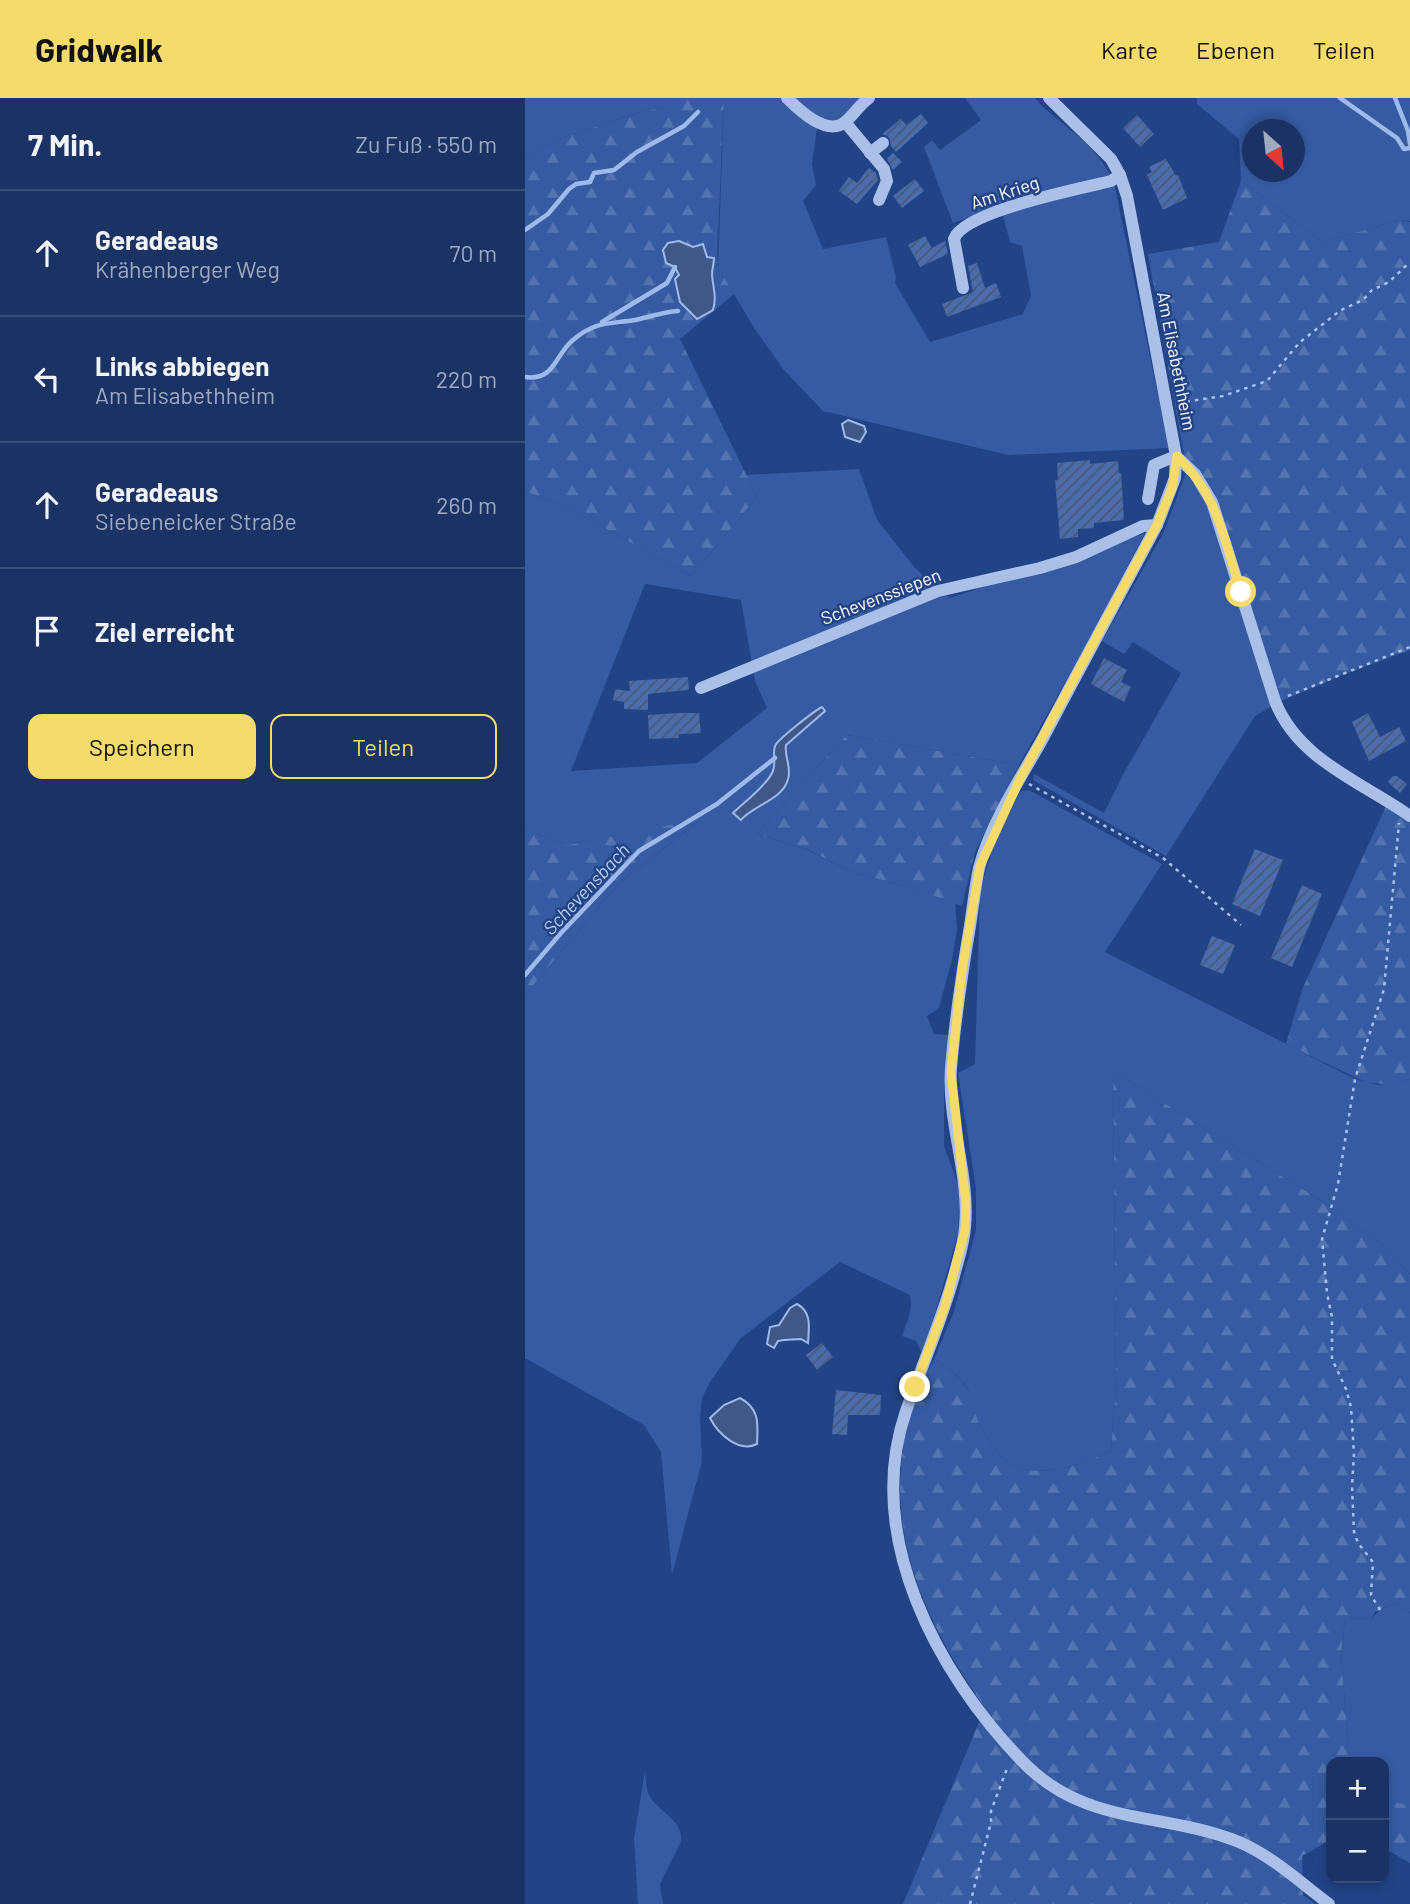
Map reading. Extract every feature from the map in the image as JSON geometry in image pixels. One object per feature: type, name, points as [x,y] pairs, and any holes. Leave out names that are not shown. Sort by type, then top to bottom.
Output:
[{"type":"street","points":[[787,98],[814,120],[829,125],[845,122],[858,106],[869,98]]},
{"type":"street","name":"Am Elisabethheim","points":[[1049,98],[1111,159],[1120,175],[1127,196],[1177,456],[1172,488],[1157,525],[1020,779],[980,866],[962,970],[951,1072],[966,1204],[965,1230],[945,1306],[902,1426],[896,1455],[894,1499],[904,1562],[926,1625],[965,1691],[1016,1755],[1052,1787],[1091,1807],[1188,1826],[1244,1844],[1329,1904]]},
{"type":"street","points":[[845,122],[881,165],[886,176],[887,181],[879,200]]},
{"type":"street","points":[[870,153],[883,144]]},
{"type":"street","name":"Am Krieg","points":[[963,288],[954,239],[957,231],[973,220],[1002,209],[1111,181],[1120,175]]},
{"type":"street","points":[[1147,499],[1154,465],[1177,456],[1195,474],[1212,502],[1275,701],[1286,723],[1308,749],[1405,813]]},
{"type":"street","name":"Schevenssiepen","points":[[701,688],[939,591],[1040,568],[1076,557],[1143,526],[1157,525]]},
{"type":"path","points":[[1168,404],[1212,398],[1267,381],[1300,342],[1341,310],[1363,300],[1372,289],[1389,282],[1410,262]]},
{"type":"path","points":[[1275,701],[1345,671],[1410,648]]},
{"type":"path","points":[[1020,779],[1163,858],[1241,925]]},
{"type":"path","points":[[1380,1610],[1371,1595],[1373,1562],[1358,1543],[1355,1532],[1352,1486],[1355,1454],[1350,1407],[1346,1389],[1332,1359],[1332,1317],[1322,1247],[1323,1230],[1338,1184],[1355,1079],[1384,989],[1405,813]]},
{"type":"path","points":[[970,1904],[991,1822],[991,1811],[1005,1771],[1016,1755]]},
{"type":"green space","points":[[525,98],[677,98],[661,108],[643,111],[561,138],[525,158]]},
{"type":"green space","points":[[677,98],[722,98],[724,101],[717,255],[718,267],[734,294],[680,339],[757,497],[691,576],[574,511],[525,491],[525,158],[561,138],[643,111],[661,108]]},
{"type":"green space","points":[[722,98],[784,98],[817,128],[812,164],[816,185],[803,201],[823,249],[886,237],[896,277],[895,283],[930,342],[1023,314],[1031,296],[1022,246],[1010,242],[1002,212],[1114,183],[1169,448],[1008,455],[823,411],[784,370],[754,328],[718,267]]},
{"type":"green space","points":[[791,98],[862,98],[845,116],[829,120],[815,115]]},
{"type":"green space","points":[[965,98],[1035,98],[1090,148],[1106,167],[1111,178],[1002,206],[953,223],[924,147],[932,140],[940,150],[981,120]]},
{"type":"green space","points":[[1197,98],[1410,98],[1410,221],[1400,220],[1323,242],[1242,182],[1305,182],[1305,119],[1242,119],[1242,182],[1239,139],[1197,104]]},
{"type":"green space","points":[[1241,181],[1323,242],[1400,220],[1410,222],[1410,650],[1279,702],[1204,478],[1184,455],[1148,254],[1219,242]]},
{"type":"green space","points":[[859,469],[877,520],[916,569],[950,598],[1145,533],[1019,765],[847,735],[757,834],[808,850],[849,871],[955,900],[957,930],[952,959],[939,1008],[927,1016],[934,1034],[950,1035],[944,1086],[944,1146],[960,1190],[958,1234],[923,1355],[916,1341],[902,1336],[910,1311],[910,1295],[840,1262],[741,1338],[702,1398],[702,1461],[672,1575],[661,1452],[644,1425],[525,1358],[525,995],[618,884],[700,820],[568,845],[525,830],[525,491],[574,511],[691,576],[757,497],[746,475]],"holes":[[[645,584],[741,600],[755,681],[767,708],[697,763],[571,771]]]},
{"type":"green space","points":[[1186,473],[1208,504],[1272,706],[1255,716],[1166,856],[1033,780],[1034,774],[1104,813],[1181,673],[1133,642],[1124,654],[1102,641],[1163,534]]},
{"type":"green space","points":[[847,735],[1019,765],[975,852],[962,906],[915,889],[849,871],[809,850],[757,834]]},
{"type":"green space","points":[[1029,790],[1162,864],[1105,952],[1357,1080],[1378,1085],[1410,1079],[1410,1274],[1381,1243],[1317,1198],[1113,1071],[1116,1385],[1111,1450],[1088,1461],[1046,1471],[1019,1468],[1004,1458],[981,1428],[965,1385],[934,1359],[953,1314],[976,1230],[976,1189],[958,1073],[975,1064],[980,890],[992,851],[1018,795]]},
{"type":"green space","points":[[1386,806],[1410,822],[1410,1079],[1385,1084],[1367,1083],[1286,1044],[1302,990]]},
{"type":"green space","points":[[701,819],[618,884],[525,995],[525,830],[568,845]]},
{"type":"green space","points":[[1113,1071],[1317,1198],[1381,1243],[1410,1274],[1410,1613],[1394,1603],[1375,1612],[1372,1618],[1345,1619],[1341,1656],[1350,1757],[1326,1757],[1326,1842],[1302,1856],[1303,1895],[1315,1904],[903,1904],[980,1720],[988,1712],[943,1640],[925,1603],[912,1566],[903,1527],[900,1487],[904,1445],[914,1402],[934,1359],[966,1386],[979,1423],[995,1449],[1008,1462],[1019,1468],[1046,1471],[1088,1461],[1111,1450],[1116,1385]]},
{"type":"green space","points":[[1394,1603],[1410,1613],[1410,1806],[1389,1803],[1389,1757],[1350,1757],[1341,1656],[1345,1619],[1372,1618],[1380,1610]]},
{"type":"green space","points":[[645,1771],[649,1795],[675,1822],[681,1834],[681,1842],[660,1884],[663,1904],[638,1904],[634,1839]]},
{"type":"green space","points":[[1389,1802],[1410,1805],[1410,1863],[1389,1851]]},
{"type":"shaded area","points":[[679,241],[693,247],[703,244],[707,257],[714,258],[713,310],[697,319],[680,302],[675,279],[679,275],[675,267],[666,263],[663,250],[668,243]]},
{"type":"shaded area","points":[[848,420],[864,426],[866,432],[860,442],[845,437],[842,424]]},
{"type":"shaded area","points":[[822,707],[825,711],[786,745],[789,770],[785,786],[741,820],[733,813],[769,778],[773,770],[777,743]]},
{"type":"shaded area","points":[[797,1304],[807,1316],[808,1343],[801,1339],[781,1340],[774,1348],[767,1344],[770,1327],[779,1325],[790,1308]]},
{"type":"shaded area","points":[[740,1398],[747,1402],[756,1417],[757,1444],[736,1444],[718,1430],[710,1418],[724,1405]]},
{"type":"building","points":[[921,114],[928,123],[896,152],[889,137],[882,134],[901,119],[906,125]]},
{"type":"building","points":[[1137,115],[1154,134],[1140,147],[1123,128]]},
{"type":"building","points":[[893,153],[902,162],[893,170],[887,159]]},
{"type":"building","points":[[1166,159],[1176,176],[1178,175],[1187,198],[1163,210],[1147,175],[1152,172],[1149,167]]},
{"type":"building","points":[[869,168],[876,173],[878,180],[857,204],[839,191],[849,177],[857,183]]},
{"type":"building","points":[[915,179],[924,191],[902,208],[893,196]]},
{"type":"building","points":[[925,236],[932,248],[945,241],[948,254],[920,267],[908,245]]},
{"type":"building","points":[[977,263],[985,288],[996,283],[1001,297],[947,317],[942,304],[973,292],[968,266]]},
{"type":"building","points":[[1090,460],[1090,464],[1118,461],[1124,520],[1094,523],[1094,528],[1078,529],[1078,537],[1060,539],[1055,480],[1058,480],[1057,463]]},
{"type":"building","points":[[1104,658],[1127,670],[1121,682],[1131,687],[1124,702],[1091,684]]},
{"type":"building","points":[[688,677],[689,690],[648,694],[648,710],[624,709],[624,702],[613,700],[615,689],[630,691],[629,681]]},
{"type":"building","points":[[699,713],[701,733],[679,734],[679,738],[649,739],[648,715]]},
{"type":"building","points":[[1368,713],[1380,737],[1399,727],[1406,741],[1369,761],[1352,722]]},
{"type":"building","points":[[1393,776],[1407,784],[1400,793],[1388,782]]},
{"type":"building","points":[[1255,849],[1283,860],[1260,916],[1232,904]]},
{"type":"building","points":[[1302,885],[1322,894],[1292,967],[1271,958]]},
{"type":"building","points":[[1212,936],[1235,945],[1223,974],[1200,965]]},
{"type":"building","points":[[822,1343],[833,1357],[817,1370],[806,1355]]},
{"type":"building","points":[[836,1390],[881,1395],[880,1415],[848,1415],[847,1435],[832,1434]]},
{"type":"waterway","points":[[1340,98],[1397,138],[1404,149],[1410,148]]},
{"type":"waterway","points":[[1395,98],[1408,131],[1410,144]]},
{"type":"waterway","points":[[525,230],[548,214],[576,184],[590,182],[594,173],[614,170],[637,152],[684,126],[698,112]]},
{"type":"waterway","points":[[602,322],[667,283],[675,267]]},
{"type":"waterway","points":[[525,377],[535,377],[548,371],[567,346],[588,329],[678,311]]},
{"type":"waterway","name":"Schevensbach","points":[[525,975],[639,851],[717,804],[775,758]]},
{"type":"route","points":[[915,1387],[945,1306],[965,1230],[966,1204],[952,1100],[951,1072],[962,970],[980,866],[1020,779],[1157,525],[1175,478],[1177,456],[1195,474],[1212,502],[1241,592]]}]
